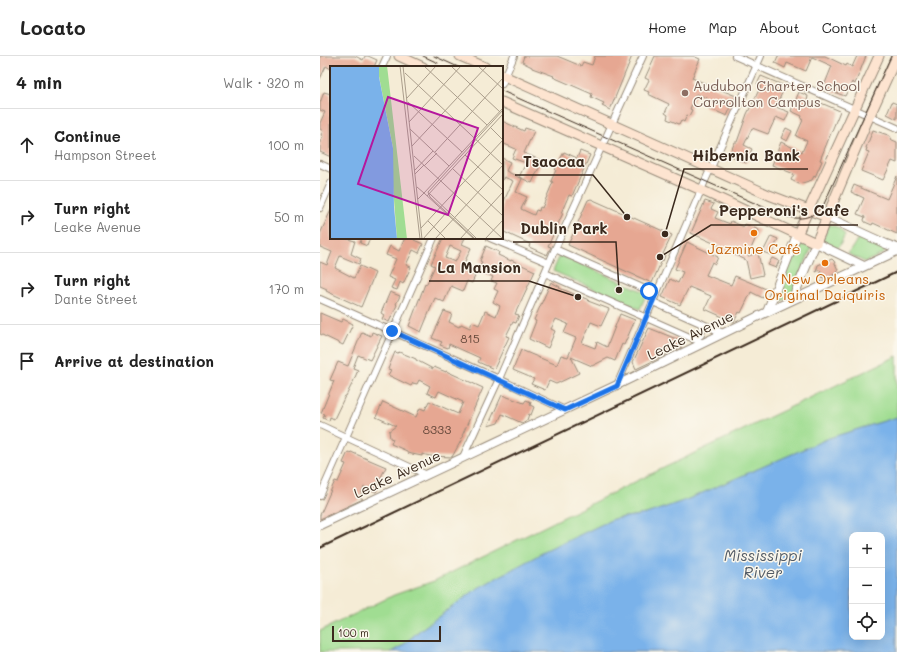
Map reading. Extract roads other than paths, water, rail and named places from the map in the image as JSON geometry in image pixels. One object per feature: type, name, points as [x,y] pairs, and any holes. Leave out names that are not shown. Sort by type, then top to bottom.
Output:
[{"type":"main road","points":[[398,56],[421,66]]},
{"type":"main road","points":[[460,56],[483,66]]},
{"type":"main road","points":[[797,235],[810,210],[879,56]]},
{"type":"main road","points":[[503,102],[701,190],[816,243],[870,116],[894,67],[897,56]]},
{"type":"main road","points":[[503,78],[612,124],[769,194],[827,217]]},
{"type":"street","points":[[382,66],[387,56]]},
{"type":"street","points":[[503,78],[514,56]]},
{"type":"street","points":[[463,457],[499,379],[555,249],[643,56]]},
{"type":"street","points":[[735,56],[897,128]]},
{"type":"street","points":[[617,386],[701,190],[761,56]]},
{"type":"street","points":[[320,164],[330,169]]},
{"type":"street","points":[[320,208],[330,185]]},
{"type":"street","points":[[827,217],[897,249]]},
{"type":"street","points":[[767,312],[797,235]]},
{"type":"street","points":[[320,496],[345,436],[434,239]]},
{"type":"street","points":[[492,239],[549,265]]},
{"type":"street","points":[[792,300],[816,243],[864,266]]},
{"type":"street","points":[[555,249],[656,294]]},
{"type":"street","name":"Leake Avenue","points":[[320,525],[617,386],[897,249]]},
{"type":"street","points":[[545,273],[703,343]]},
{"type":"street","points":[[320,299],[565,410]]},
{"type":"street","points":[[653,302],[723,334]]},
{"type":"street","points":[[692,339],[701,334],[702,326],[700,323]]},
{"type":"street","points":[[320,425],[427,475]]},
{"type":"water","name":"Mississippi River","points":[[897,417],[897,652],[391,652],[402,646],[420,630],[478,588],[544,552],[613,519],[646,514],[686,500],[829,438]]},
{"type":"tram line","points":[[423,56],[438,63]]},
{"type":"tram line","points":[[434,56],[456,66]]},
{"type":"tram line","points":[[503,91],[779,214],[792,218],[804,218],[815,213],[824,204],[891,56]]},
{"type":"railway","points":[[320,548],[897,272]]},
{"type":"place","name":"Audubon Charter School Carrollton Campus","points":[[685,93]]},
{"type":"place","name":"Tsaocaa","points":[[627,217]]},
{"type":"place","name":"Jazmine Café","points":[[754,233]]},
{"type":"place","name":"Hibernia Bank","points":[[665,234]]},
{"type":"place","name":"Pepperoni's Cafe","points":[[660,257]]},
{"type":"place","name":"New Orleans Original Daiquiris","points":[[825,263]]},
{"type":"place","name":"Dublin Park","points":[[619,290]]},
{"type":"place","name":"La Mansion","points":[[578,297]]}]
